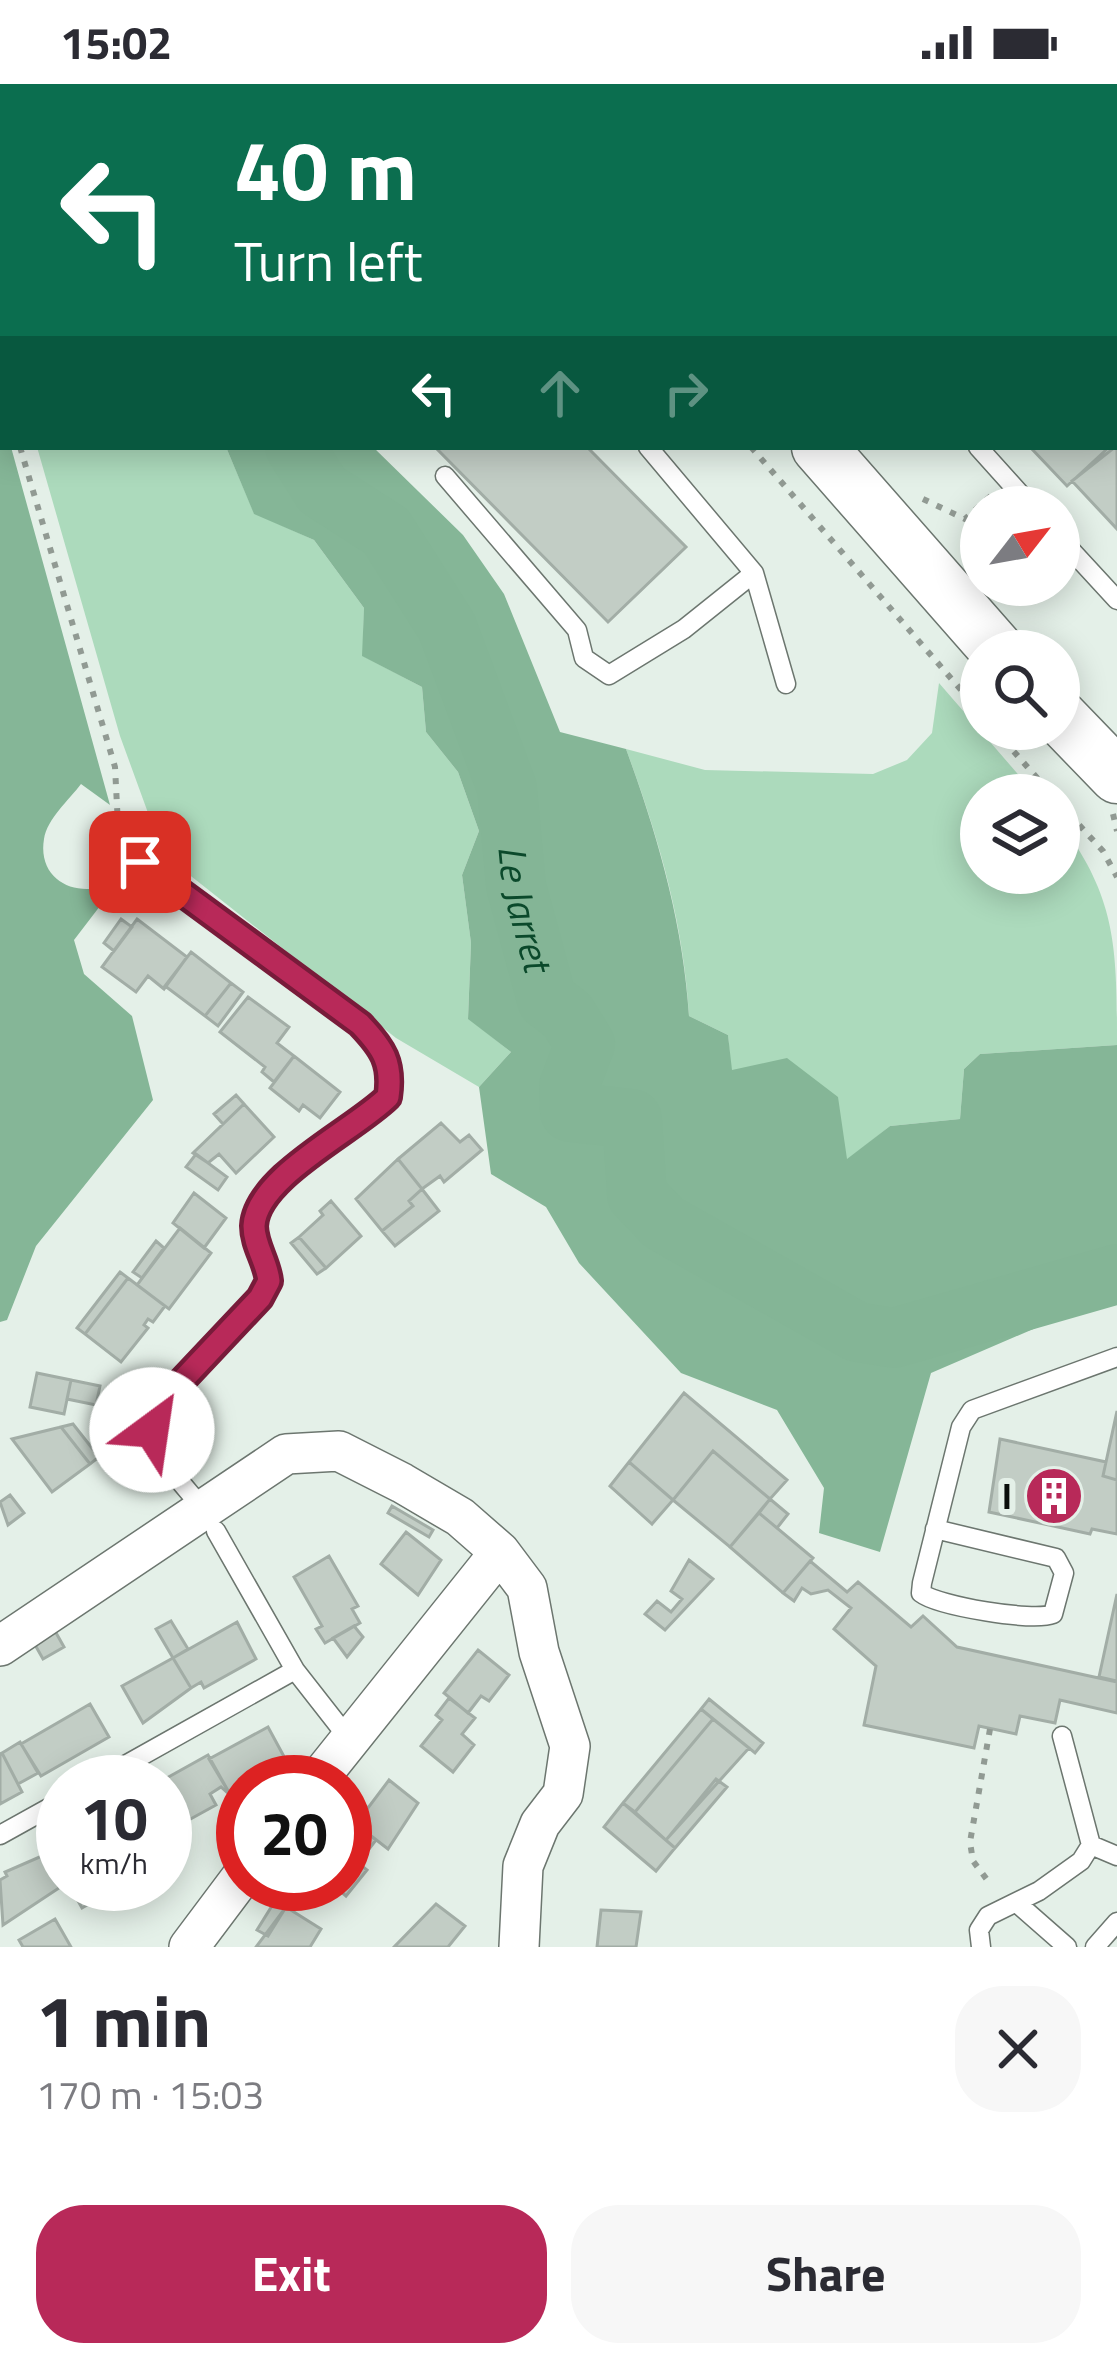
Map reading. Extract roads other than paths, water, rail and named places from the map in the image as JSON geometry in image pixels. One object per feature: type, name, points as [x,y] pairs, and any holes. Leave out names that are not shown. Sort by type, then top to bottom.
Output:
[{"type":"main road","points":[[822,450],[980,630]]},
{"type":"main road","points":[[1080,738],[1117,776]]},
{"type":"street","points":[[0,1646],[209,1520],[286,1454],[339,1451],[460,1517],[500,1552],[527,1588],[539,1652],[571,1746],[563,1794],[540,1824],[523,1867],[519,1947]]},
{"type":"street","points":[[337,1755],[500,1552]]},
{"type":"street","points":[[189,1947],[216,1911]]},
{"type":"lane","points":[[651,450],[754,573],[786,684]]},
{"type":"lane","points":[[981,450],[1013,486]]},
{"type":"lane","points":[[445,476],[577,630],[584,658],[610,676],[684,629],[754,573]]},
{"type":"lane","points":[[1080,559],[1117,600]]},
{"type":"lane","points":[[119,846],[174,892],[360,1024],[383,1048],[392,1074],[388,1097],[271,1190],[257,1210],[254,1231],[269,1281],[260,1298],[161,1403],[152,1430],[163,1456],[209,1520],[296,1670],[350,1739]]},
{"type":"lane","points":[[935,1529],[1057,1558],[1064,1573],[1053,1614],[1032,1617],[925,1598],[922,1583],[935,1529],[961,1426],[972,1409],[1117,1357]]},
{"type":"lane","points":[[143,1755],[296,1670]]},
{"type":"lane","points":[[981,1947],[979,1930],[988,1916],[1018,1904],[1081,1861],[1091,1844],[1062,1736]]},
{"type":"lane","points":[[0,1835],[36,1815]]},
{"type":"lane","points":[[1091,1844],[1117,1856]]},
{"type":"lane","points":[[1018,1904],[1067,1947]]},
{"type":"lane","points":[[1095,1947],[1117,1922]]},
{"type":"waterway","name":"Le Jarret","points":[[297,450],[322,490],[386,531],[447,627],[507,788],[516,886],[547,1000],[567,1015],[585,1044],[569,1086],[570,1112],[632,1119],[637,1195],[664,1223],[857,1332],[894,1338],[1117,1274]]},
{"type":"place","name":"I","points":[[1054,1496]]}]
